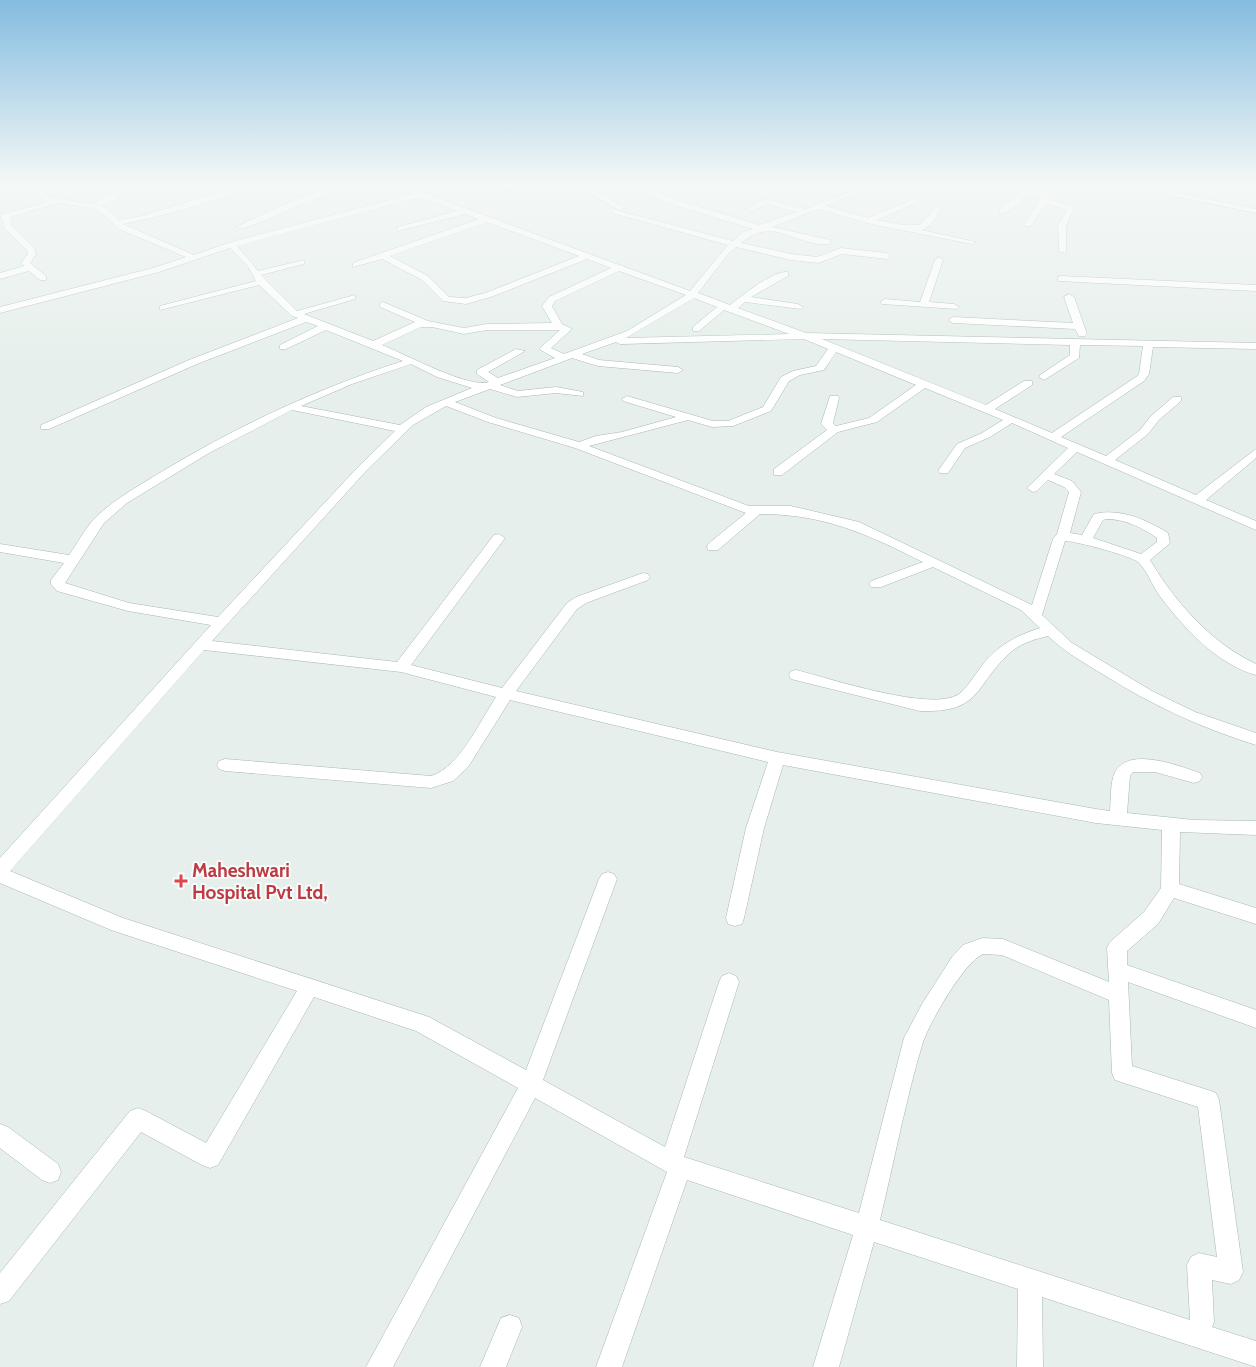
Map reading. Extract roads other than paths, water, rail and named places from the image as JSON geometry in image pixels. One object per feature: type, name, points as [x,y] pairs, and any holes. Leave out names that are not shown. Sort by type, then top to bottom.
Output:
[{"type":"street","points":[[27,246],[31,249],[32,254],[25,263],[28,268],[43,278]]},
{"type":"street","points":[[165,246],[192,258]]},
{"type":"street","points":[[0,310],[156,270],[228,246]]},
{"type":"street","points":[[231,246],[250,264],[258,278],[295,314],[305,319],[412,361],[441,375],[489,385],[517,394],[556,390],[580,394]]},
{"type":"street","points":[[356,265],[412,246]]},
{"type":"street","points":[[559,246],[691,296],[805,336],[1011,419],[1256,526]]},
{"type":"street","points":[[0,870],[334,498],[402,429],[430,409],[445,402],[614,341],[646,324],[691,296],[731,246]]},
{"type":"street","points":[[746,246],[811,260],[822,259],[841,251],[887,256]]},
{"type":"street","points":[[1063,246],[1063,251]]},
{"type":"street","points":[[384,256],[425,278],[446,299],[466,301],[488,295],[586,256]]},
{"type":"street","points":[[924,305],[939,260]]},
{"type":"street","points":[[164,308],[301,262]]},
{"type":"street","points":[[0,276],[28,268]]},
{"type":"street","points":[[558,326],[547,306],[552,299],[617,268]]},
{"type":"street","points":[[696,330],[727,308],[785,274]]},
{"type":"street","points":[[1061,279],[1256,288]]},
{"type":"street","points":[[954,341],[955,295]]},
{"type":"street","points":[[295,314],[352,297]]},
{"type":"street","points":[[1044,377],[1076,356],[1080,343],[1079,326],[1069,297]]},
{"type":"street","points":[[743,299],[798,307]]},
{"type":"street","points":[[885,302],[954,307]]},
{"type":"street","points":[[383,305],[425,323],[464,331],[487,327],[558,326],[567,329],[544,348],[568,357],[598,362],[678,370]]},
{"type":"street","points":[[45,427],[193,362],[305,319]]},
{"type":"street","points":[[953,320],[1079,326]]},
{"type":"street","points":[[373,346],[412,326],[425,323]]},
{"type":"street","points":[[283,348],[324,327]]},
{"type":"street","points":[[614,341],[805,336],[954,341],[1256,346]]},
{"type":"street","points":[[1053,438],[1140,379],[1144,374],[1148,344]]},
{"type":"street","points":[[627,400],[721,425],[729,424],[767,410],[785,379],[797,373],[820,368],[834,348]]},
{"type":"street","points":[[489,385],[481,372],[520,351]]},
{"type":"street","points":[[222,622],[128,607],[62,588],[58,584],[58,580],[100,520],[123,500],[205,451],[290,407],[348,382],[412,361]]},
{"type":"street","points":[[987,410],[1028,383]]},
{"type":"street","points":[[778,472],[834,430],[873,420],[924,384]]},
{"type":"street","points":[[834,398],[827,424],[834,430]]},
{"type":"street","points":[[1107,461],[1144,432],[1155,418],[1177,399]]},
{"type":"street","points":[[445,402],[492,420],[579,446],[754,512],[783,509],[855,525],[1026,607],[1067,646],[1086,660],[1148,695],[1190,716],[1256,739]]},
{"type":"street","points":[[290,407],[402,429]]},
{"type":"street","points":[[579,446],[600,438],[623,436],[689,417]]},
{"type":"street","points":[[944,471],[961,446],[986,435],[1011,419]]},
{"type":"street","points":[[1033,488],[1075,447]]},
{"type":"street","points":[[1197,501],[1256,452]]},
{"type":"street","points":[[1035,616],[1059,539],[1063,536],[1075,492],[1068,484],[1046,475]]},
{"type":"street","points":[[713,547],[754,512]]},
{"type":"street","points":[[1086,540],[1098,517],[1107,514],[1116,516],[1153,529],[1163,536],[1164,543],[1143,559]]},
{"type":"street","points":[[1063,536],[1086,540],[1143,559],[1152,575],[1200,634],[1224,654],[1256,670]]},
{"type":"street","points":[[401,667],[499,538]]},
{"type":"street","points":[[0,560],[6,549],[72,560]]},
{"type":"street","points":[[876,584],[934,562]]},
{"type":"street","points":[[225,765],[430,782],[447,778],[462,763],[506,694],[572,606],[581,600],[643,577]]},
{"type":"street","points":[[796,675],[920,706],[938,708],[956,704],[972,693],[995,660],[1008,647],[1022,639],[1050,630]]},
{"type":"street","points":[[202,645],[401,667],[506,694],[777,758],[1118,818],[1171,824],[1256,828]]},
{"type":"street","points":[[735,918],[755,828],[777,758]]},
{"type":"street","points":[[1118,818],[1122,774],[1126,768],[1133,764],[1144,764],[1194,777]]},
{"type":"street","points":[[1171,824],[1170,889],[1151,918],[1117,948],[1122,1074],[1208,1100],[1231,1272],[1199,1265],[1202,1322]]},
{"type":"street","points":[[0,875],[118,924],[422,1024],[676,1164],[1256,1354]]},
{"type":"street","points":[[378,1367],[532,1085],[608,879]]},
{"type":"street","points":[[1170,889],[1256,916]]},
{"type":"street","points":[[826,1367],[867,1227],[914,1038],[954,971],[970,951],[982,946],[1003,947],[1119,994]]},
{"type":"street","points":[[1118,970],[1256,1019]]},
{"type":"street","points":[[609,1367],[676,1164],[729,982]]},
{"type":"street","points":[[0,1292],[138,1119],[210,1157],[310,987]]},
{"type":"street","points":[[0,1135],[50,1172]]},
{"type":"street","points":[[1030,1280],[1030,1367]]},
{"type":"street","points":[[493,1367],[510,1327]]},
{"type":"place","name":"Maheshwari Hospital Pvt Ltd,","points":[[181,881]]}]
